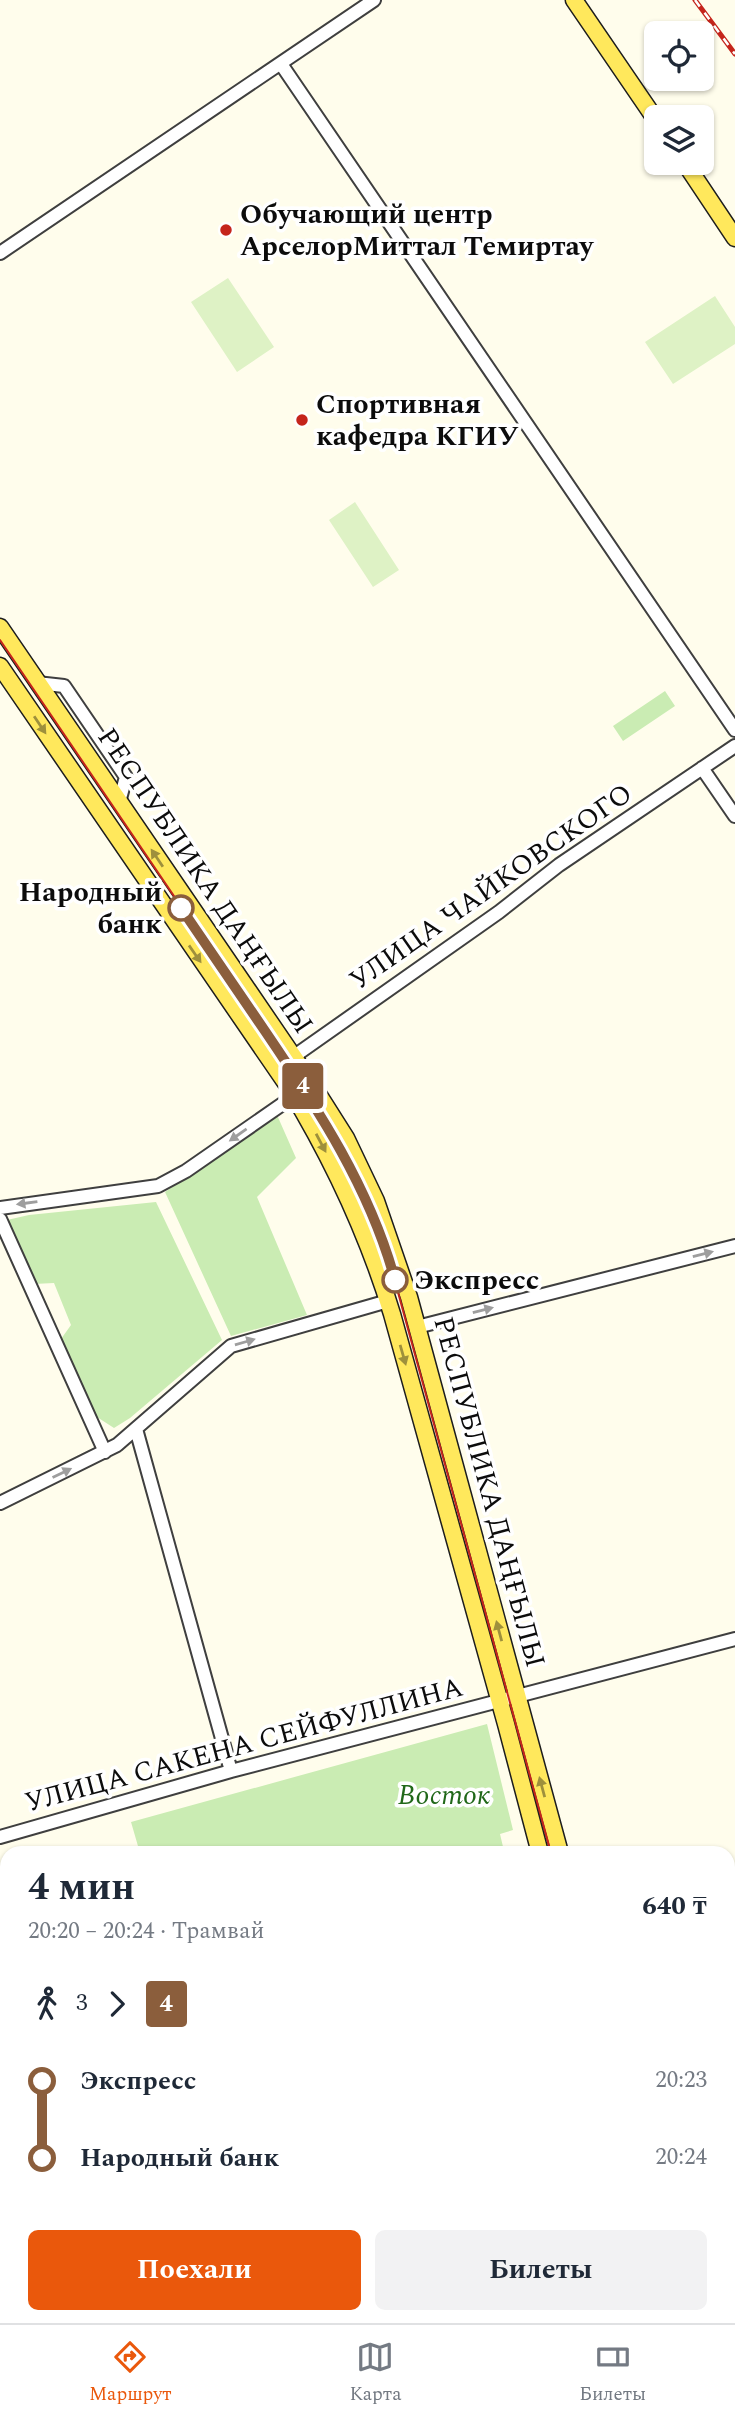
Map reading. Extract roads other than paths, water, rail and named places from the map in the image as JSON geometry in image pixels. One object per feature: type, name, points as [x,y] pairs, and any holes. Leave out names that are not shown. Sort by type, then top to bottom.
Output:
[{"type":"main road","points":[[574,0],[646,105]]},
{"type":"main road","points":[[693,175],[735,237]]},
{"type":"main road","name":"РЕСПУБЛИКА ДАҢҒЫЛЫ","points":[[0,628],[294,1057],[346,1138],[376,1201],[409,1297],[558,1846]]},
{"type":"main road","name":"РЕСПУБЛИКА ДАҢҒЫЛЫ","points":[[0,666],[294,1096],[351,1203],[388,1301],[538,1846]]},
{"type":"street","points":[[0,253],[374,0]]},
{"type":"street","points":[[281,64],[735,730]]},
{"type":"street","name":"УЛИЦА ЧАЙКОВСКОГО","points":[[276,1069],[499,912],[559,866],[735,746]]},
{"type":"street","points":[[702,768],[735,816]]},
{"type":"street","points":[[0,1208],[158,1186],[186,1171],[294,1096]]},
{"type":"street","points":[[0,1219],[105,1452]]},
{"type":"street","points":[[417,1327],[735,1246]]},
{"type":"street","points":[[0,1503],[105,1452],[136,1429],[232,1346],[388,1301]]},
{"type":"street","points":[[136,1429],[231,1771]]},
{"type":"street","points":[[518,1697],[735,1639]]},
{"type":"street","name":"УЛИЦА САКЕНА СЕЙФУЛЛИНА","points":[[0,1837],[231,1771],[518,1697]]},
{"type":"tram line","points":[[0,640],[301,1083],[343,1151],[362,1190],[390,1263],[549,1846]]},
{"type":"tram line","name":"4","points":[[181,908],[301,1083],[343,1151],[377,1226],[395,1280]]},
{"type":"railway","points":[[695,0],[735,54]]},
{"type":"place","name":"Обучающий центр АрселорМиттал Темиртау","points":[[226,230]]},
{"type":"place","name":"Спортивная кафедра КГИУ","points":[[302,420]]},
{"type":"place","name":"Народный банк","points":[[181,908]]},
{"type":"place","name":"Экспресс","points":[[395,1280]]},
{"type":"park label","name":"Восток","points":[[444,1795]]}]
